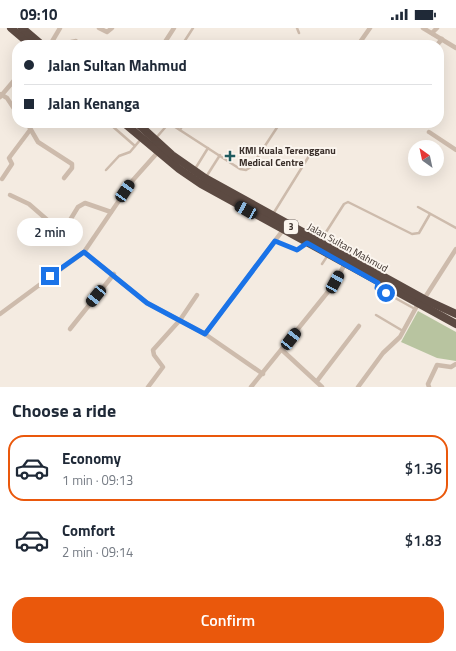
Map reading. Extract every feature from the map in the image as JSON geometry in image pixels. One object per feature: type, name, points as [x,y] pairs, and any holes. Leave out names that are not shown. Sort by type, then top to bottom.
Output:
[{"type":"highway","points":[[10,28],[25,40]]},
{"type":"highway","points":[[22,28],[36,40]]},
{"type":"highway","name":"Jalan Sultan Mahmud","points":[[130,128],[179,169],[201,184],[345,264],[378,283],[387,291],[419,304],[456,314]]},
{"type":"highway","name":"Jalan Sultan Mahmud","points":[[142,128],[155,140],[205,178],[320,242],[419,304],[456,324]]},
{"type":"street","points":[[53,40],[60,28]]},
{"type":"street","points":[[99,28],[107,32],[112,28]]},
{"type":"street","points":[[166,40],[174,28]]},
{"type":"street","points":[[362,40],[370,28]]},
{"type":"street","points":[[423,28],[442,39]]},
{"type":"street","points":[[432,33],[437,28]]},
{"type":"street","points":[[444,40],[456,48]]},
{"type":"street","points":[[12,83],[1,95],[7,98],[12,106]]},
{"type":"street","points":[[2,178],[12,164],[9,158],[30,130],[38,142],[72,164],[72,168],[64,178]]},
{"type":"street","points":[[428,132],[456,150]]},
{"type":"street","points":[[0,314],[84,252],[133,180],[158,152]]},
{"type":"street","points":[[10,195],[29,204],[60,230],[64,230],[78,207],[85,203],[111,212]]},
{"type":"street","points":[[205,334],[283,230]]},
{"type":"street","points":[[358,387],[383,353],[400,338],[419,304],[456,249]]},
{"type":"street","points":[[84,252],[114,274],[147,303],[205,334],[263,374]]},
{"type":"street","points":[[252,387],[331,288],[345,264]]},
{"type":"street","points":[[70,329],[114,274]]},
{"type":"street","points":[[148,387],[163,367],[154,355],[153,350],[180,320],[197,295]]},
{"type":"street","points":[[317,381],[359,326]]},
{"type":"street","points":[[282,350],[322,387]]},
{"type":"street","points":[[429,387],[428,384],[438,365],[451,367],[456,364]]},
{"type":"lane","points":[[185,40],[193,28]]},
{"type":"lane","points":[[297,28],[299,33]]},
{"type":"lane","points":[[116,128],[135,146]]},
{"type":"lane","points":[[155,140],[165,128]]},
{"type":"lane","points":[[177,128],[240,169],[246,170],[251,167],[277,128]]},
{"type":"lane","points":[[106,170],[119,156],[130,152],[142,139]]},
{"type":"lane","points":[[194,171],[208,148]]},
{"type":"lane","points":[[205,178],[220,155]]},
{"type":"lane","points":[[271,216],[309,156]]},
{"type":"lane","points":[[320,242],[344,204],[348,202],[412,234],[419,233],[430,214]]},
{"type":"lane","points":[[418,207],[456,228]]},
{"type":"lane","points":[[275,241],[297,250],[307,243]]},
{"type":"lane","points":[[322,264],[328,255]]},
{"type":"lane","points":[[376,315],[404,331]]},
{"type":"green space","points":[[418,311],[456,332],[456,361],[437,358],[401,342]]},
{"type":"place","name":"KMI Kuala Terengganu Medical Centre","points":[[230,156]]},
{"type":"route","points":[[50,276],[84,252],[114,274],[147,303],[205,334],[275,241],[297,250],[307,243],[378,283],[376,287],[386,293]]}]
